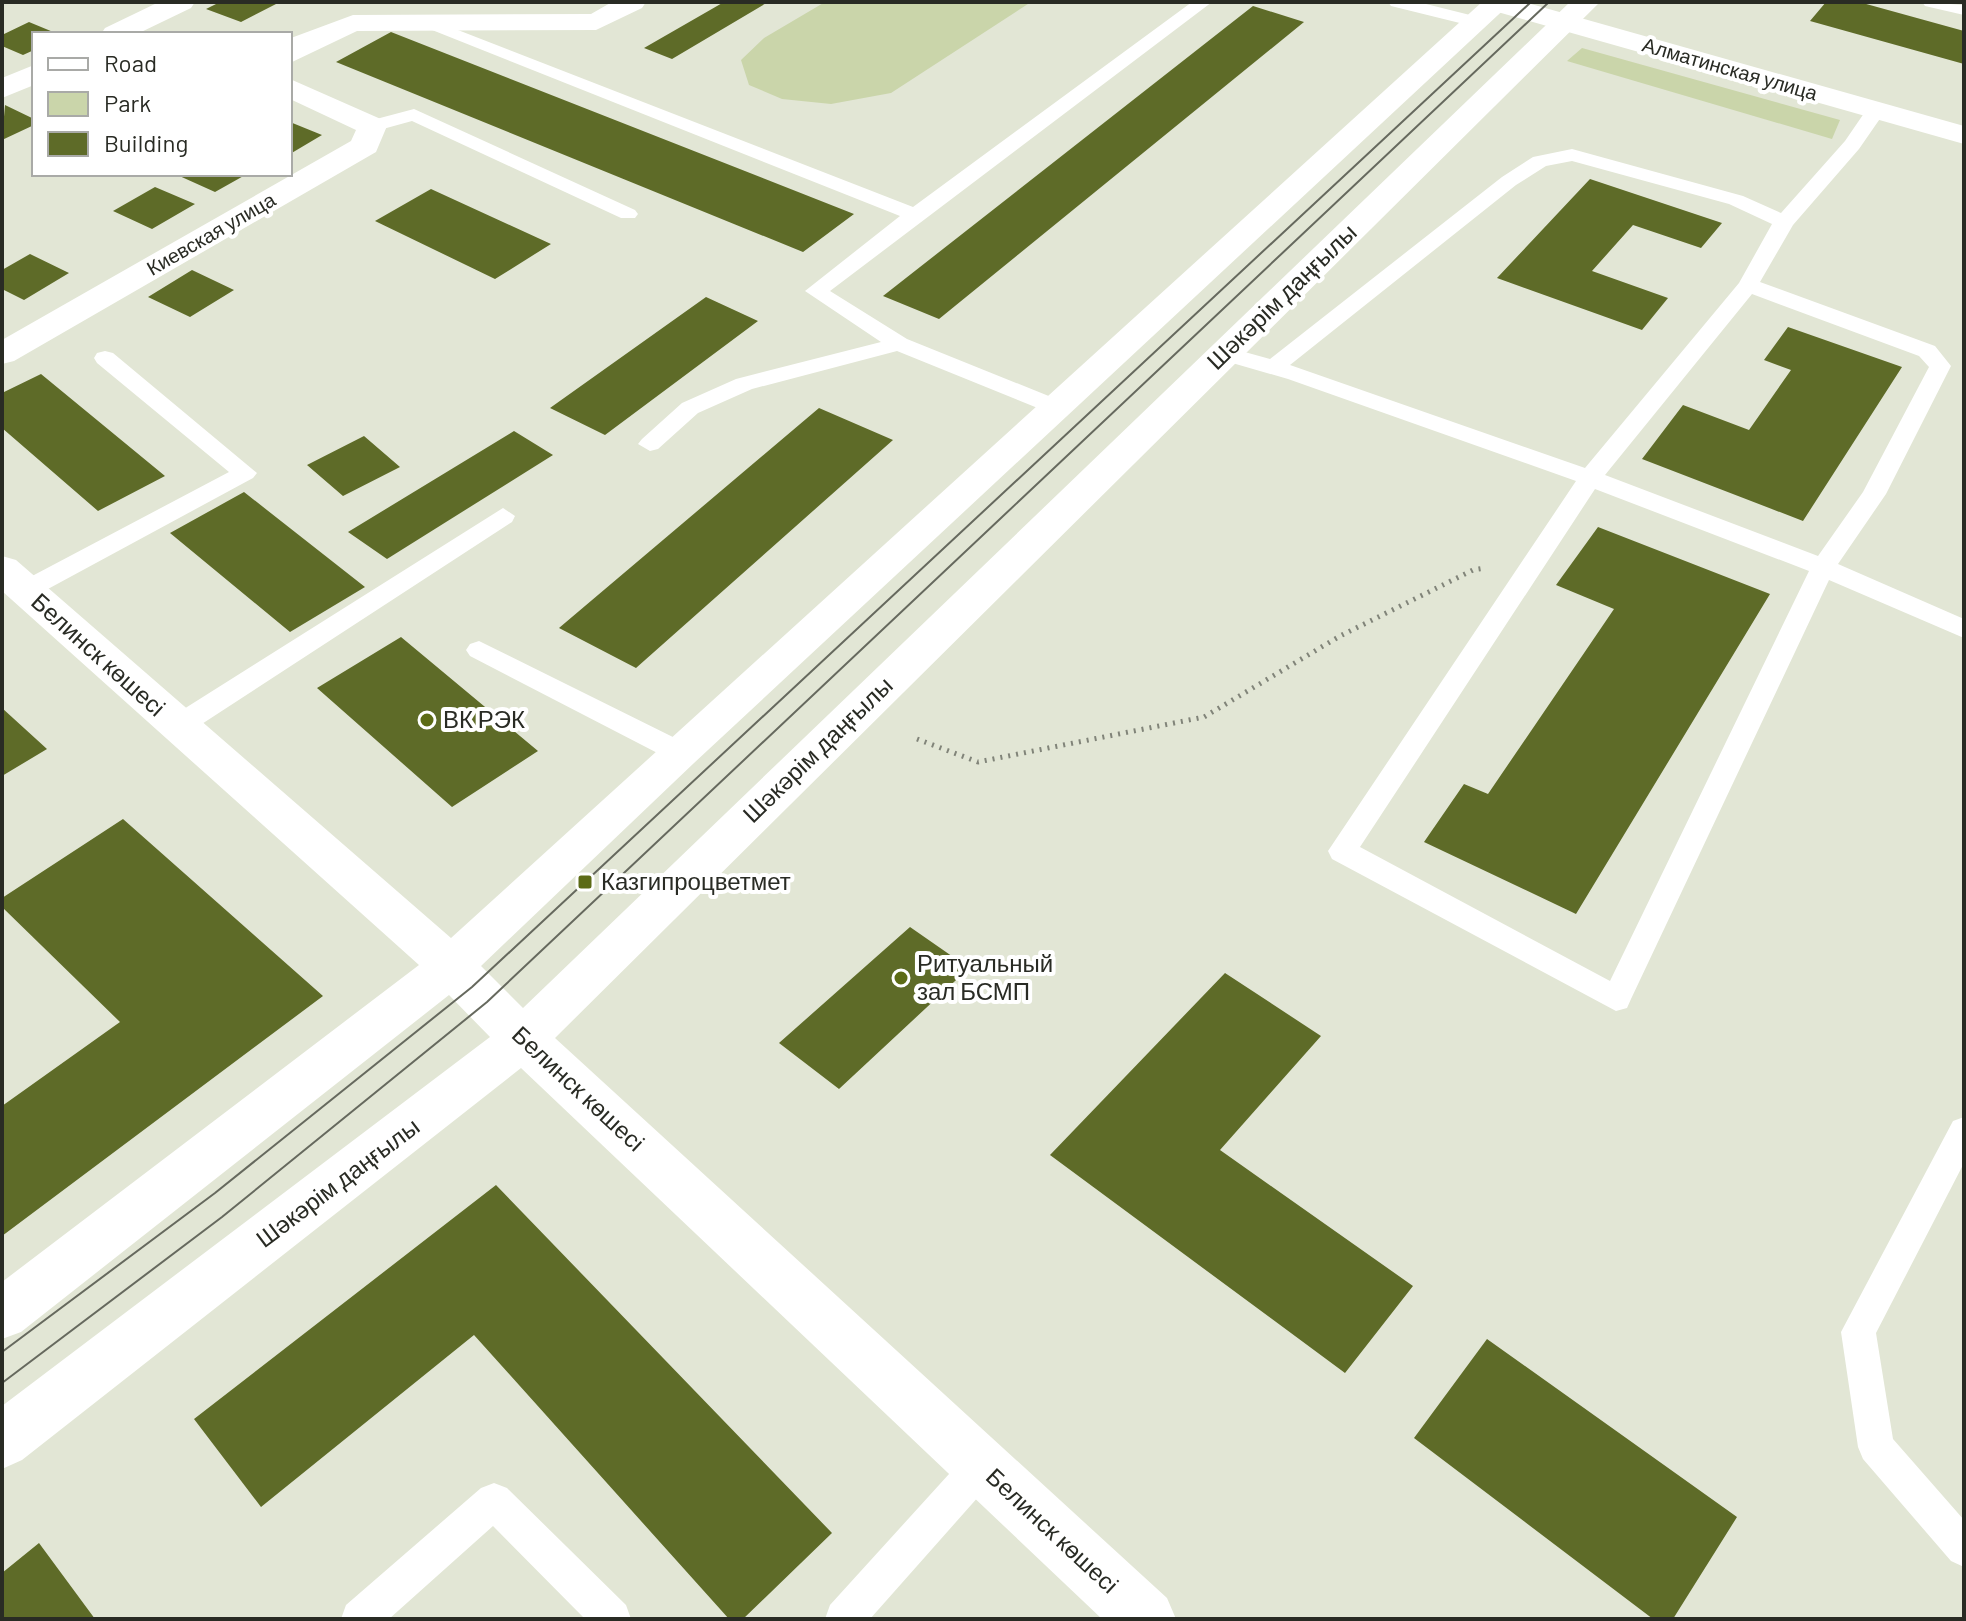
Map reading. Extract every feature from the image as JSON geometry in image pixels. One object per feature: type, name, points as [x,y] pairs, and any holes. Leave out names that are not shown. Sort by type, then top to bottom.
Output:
[{"type":"main road","points":[[119,32],[181,2]]},
{"type":"main road","points":[[292,52],[301,44],[353,23],[596,22],[632,2]]},
{"type":"main road","points":[[2,1314],[384,1022],[451,966],[679,752],[1490,9]]},
{"type":"main road","name":"Алматинская улица","points":[[1490,9],[1575,12],[1876,110],[1964,135]]},
{"type":"main road","name":"Шәкәрім даңғылы","points":[[2,1441],[523,1039],[1575,12]]},
{"type":"main road","points":[[2,89],[32,75]]},
{"type":"main road","points":[[292,89],[372,126]]},
{"type":"main road","name":"Киевская улица","points":[[2,354],[365,146],[372,126]]},
{"type":"main road","name":"Белинск көшесі","points":[[14,580],[451,966],[523,1039],[1146,1619]]},
{"type":"lane","points":[[1058,408],[899,344],[816,291],[1203,2]]},
{"type":"lane","points":[[1397,2],[1490,9]]},
{"type":"lane","points":[[1931,2],[1964,10]]},
{"type":"lane","points":[[421,22],[915,215]]},
{"type":"lane","points":[[1748,285],[1927,351],[1940,366],[1874,494],[1823,567],[1616,999],[1342,851],[1590,478],[1748,285],[1784,222],[1852,145],[1876,110]]},
{"type":"lane","points":[[372,126],[414,115],[628,214]]},
{"type":"lane","points":[[1274,367],[1509,181],[1540,161],[1572,155],[1736,200],[1784,222]]},
{"type":"lane","points":[[650,444],[690,408],[744,384],[899,344]]},
{"type":"lane","points":[[1223,353],[1274,367],[1590,478],[1823,567],[1964,629]]},
{"type":"lane","points":[[14,580],[245,473],[105,358]]},
{"type":"lane","points":[[178,726],[503,516]]},
{"type":"lane","points":[[479,650],[679,752]]},
{"type":"lane","points":[[1964,1131],[1858,1332],[1876,1447],[1964,1548]]},
{"type":"lane","points":[[844,1619],[982,1465]]},
{"type":"lane","points":[[360,1619],[494,1501],[612,1619]]},
{"type":"path","points":[[917,739],[978,762],[1204,717],[1340,636],[1473,570],[1537,558]]},
{"type":"green space","points":[[825,2],[1031,2],[891,93],[831,104],[782,99],[749,85],[741,60],[764,38]]},
{"type":"green space","points":[[1582,48],[1840,120],[1832,139],[1567,61]]},
{"type":"building","points":[[220,2],[276,4],[241,22],[206,9]]},
{"type":"building","points":[[724,2],[768,2],[672,59],[644,48]]},
{"type":"building","points":[[1826,2],[1859,2],[1964,31],[1964,64],[1810,21]]},
{"type":"building","points":[[1253,6],[1304,22],[939,319],[883,296]]},
{"type":"building","points":[[29,22],[53,32],[32,32],[32,51],[23,55],[2,46],[2,35]]},
{"type":"building","points":[[391,32],[854,214],[803,252],[336,62]]},
{"type":"building","points":[[5,105],[32,118],[32,126],[2,140]]},
{"type":"building","points":[[292,123],[322,135],[292,153]]},
{"type":"building","points":[[179,176],[243,176],[215,192]]},
{"type":"building","points":[[1590,179],[1722,223],[1701,248],[1633,225],[1592,271],[1668,298],[1642,330],[1497,278]]},
{"type":"building","points":[[155,187],[195,204],[152,229],[113,211]]},
{"type":"building","points":[[431,189],[551,244],[495,279],[375,221]]},
{"type":"building","points":[[30,254],[69,273],[24,300],[2,289],[2,270]]},
{"type":"building","points":[[192,270],[234,290],[190,317],[148,297]]},
{"type":"building","points":[[706,297],[758,321],[605,435],[550,408]]},
{"type":"building","points":[[1788,327],[1902,367],[1803,521],[1642,459],[1683,405],[1749,430],[1791,370],[1764,360]]},
{"type":"building","points":[[41,374],[165,476],[98,511],[2,428],[2,393]]},
{"type":"building","points":[[819,408],[893,440],[636,668],[559,628]]},
{"type":"building","points":[[514,431],[553,455],[387,559],[348,532]]},
{"type":"building","points":[[364,436],[400,467],[343,496],[307,465]]},
{"type":"building","points":[[244,492],[365,587],[290,632],[170,533]]},
{"type":"building","points":[[1598,527],[1770,594],[1576,914],[1424,842],[1464,784],[1488,794],[1614,609],[1556,585]]},
{"type":"building","name":"ВК РЭК","points":[[401,637],[538,751],[452,807],[317,688]]},
{"type":"building","points":[[2,708],[47,749],[2,776]]},
{"type":"building","points":[[123,819],[323,996],[2,1236],[2,1106],[120,1022],[2,907],[2,898]]},
{"type":"building","points":[[910,927],[969,968],[839,1089],[779,1043]]},
{"type":"building","points":[[1225,973],[1321,1036],[1220,1150],[1413,1286],[1345,1373],[1050,1155]]},
{"type":"building","points":[[496,1185],[832,1533],[743,1619],[729,1619],[474,1335],[261,1507],[194,1419]]},
{"type":"building","points":[[1487,1339],[1737,1517],[1673,1619],[1653,1619],[1414,1438]]},
{"type":"building","points":[[39,1543],[95,1619],[2,1619],[2,1573]]},
{"type":"tram line","points":[[2,1352],[215,1193],[472,987],[1531,2]]},
{"type":"tram line","points":[[2,1383],[222,1217],[487,1002],[1549,2]]},
{"type":"place","name":"ВК РЭК","points":[[427,720]]},
{"type":"place","name":"Казгипроцветмет","points":[[585,882]]},
{"type":"place","name":"Ритуальный зал БСМП","points":[[901,978]]}]
